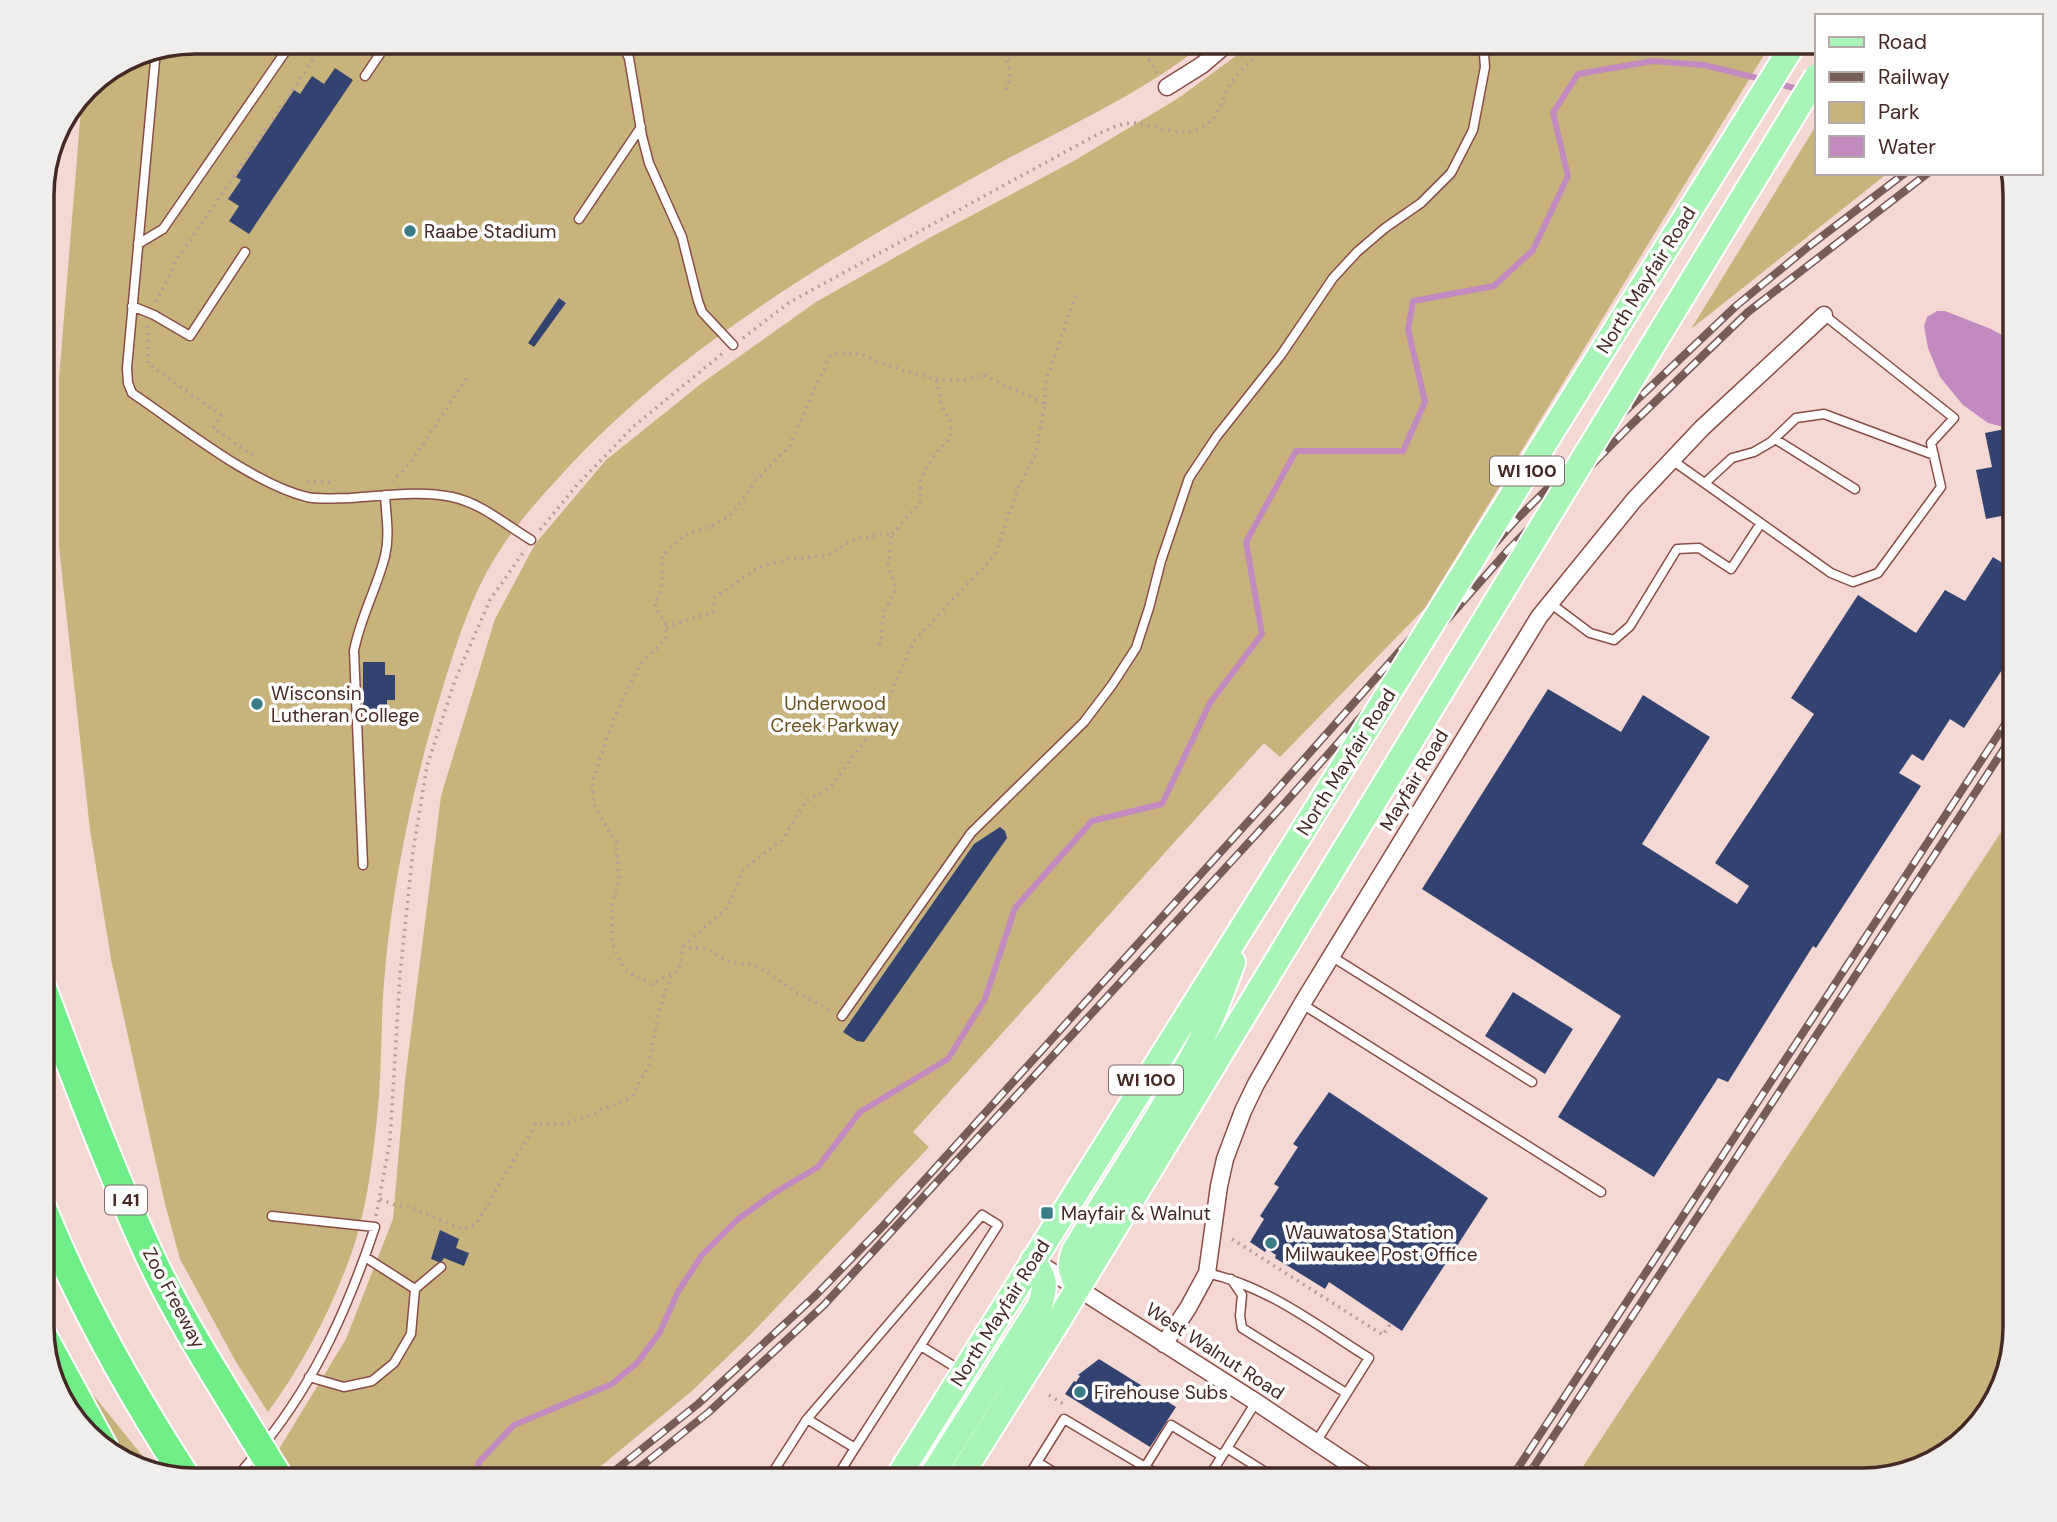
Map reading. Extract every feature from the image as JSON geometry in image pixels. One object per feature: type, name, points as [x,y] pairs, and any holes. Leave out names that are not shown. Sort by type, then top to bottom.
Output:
[{"type":"highway","name":"Zoo Freeway","points":[[55,1023],[149,1254],[186,1325],[273,1468]]},
{"type":"highway","points":[[55,1237],[94,1325],[119,1371],[179,1467]]},
{"type":"highway","points":[[62,1371],[85,1414]]},
{"type":"main road","name":"North Mayfair Road","points":[[903,1468],[1788,54]]},
{"type":"main road","name":"North Mayfair Road","points":[[965,1468],[1815,79]]},
{"type":"main road","points":[[1078,1287],[1069,1262],[1074,1251],[1196,1049],[1214,1012],[1256,906]]},
{"type":"main road","points":[[937,1468],[1040,1305],[1045,1288],[1044,1278],[1033,1260]]},
{"type":"street","points":[[1167,87],[1215,54]]},
{"type":"street","name":"Mayfair Road","points":[[1164,1344],[1207,1273],[1219,1186],[1234,1132],[1256,1084],[1331,956],[1549,603],[1626,509],[1671,460],[1825,315]]},
{"type":"street","name":"West Walnut Road","points":[[1033,1260],[1355,1468]]},
{"type":"lane","points":[[138,244],[163,229],[284,54]]},
{"type":"lane","points":[[365,76],[380,54]]},
{"type":"lane","points":[[627,54],[649,163],[682,237],[702,312],[733,345]]},
{"type":"lane","points":[[842,1016],[971,833],[1084,722],[1112,685],[1136,648],[1160,561],[1189,478],[1217,436],[1281,355],[1333,278],[1357,252],[1421,203],[1451,173],[1473,130],[1485,67],[1484,54]]},
{"type":"lane","points":[[155,60],[127,368],[132,393],[248,471],[279,487],[309,497],[332,499],[436,494],[453,497],[472,503],[531,540]]},
{"type":"lane","points":[[579,219],[640,127]]},
{"type":"lane","points":[[132,306],[190,336],[245,252]]},
{"type":"lane","points":[[1671,460],[1831,573],[1853,582],[1878,573],[1941,487],[1931,443],[1954,418],[1825,315]]},
{"type":"lane","points":[[1705,484],[1732,458],[1754,452],[1775,439],[1796,418],[1824,414],[1934,455]]},
{"type":"lane","points":[[1775,439],[1855,488]]},
{"type":"lane","points":[[363,865],[354,651],[385,556],[389,525],[385,495]]},
{"type":"lane","points":[[1549,603],[1590,633],[1614,640],[1630,626],[1677,549],[1699,548],[1731,569],[1761,523]]},
{"type":"lane","points":[[1331,956],[1532,1082]]},
{"type":"lane","points":[[1302,1004],[1601,1192]]},
{"type":"lane","points":[[776,1468],[807,1419],[982,1215],[998,1224],[842,1468]]},
{"type":"lane","points":[[244,1468],[285,1419],[342,1317],[375,1227],[272,1216]]},
{"type":"lane","points":[[365,1257],[415,1289]]},
{"type":"lane","points":[[309,1377],[344,1387],[372,1381],[394,1363],[411,1335],[415,1289],[442,1267]]},
{"type":"lane","points":[[1207,1273],[1230,1278],[1258,1289],[1369,1358],[1316,1442]]},
{"type":"lane","points":[[1230,1278],[1242,1295],[1242,1328],[1346,1393]]},
{"type":"lane","points":[[921,1346],[963,1372]]},
{"type":"lane","points":[[1214,1468],[1255,1402]]},
{"type":"lane","points":[[807,1419],[855,1448]]},
{"type":"lane","points":[[1033,1468],[1064,1419],[1145,1467],[1171,1425],[1222,1456]]},
{"type":"lane","points":[[1227,1448],[1259,1468]]},
{"type":"lane","points":[[1037,1462],[1047,1468]]},
{"type":"path","points":[[261,463],[213,428],[221,415],[148,364],[147,326],[176,261],[317,54]]},
{"type":"path","points":[[1004,54],[1008,60],[1010,79],[1006,90]]},
{"type":"path","points":[[1008,60],[1018,54]]},
{"type":"path","points":[[1145,54],[1167,87]]},
{"type":"path","points":[[375,1227],[390,1141],[400,974],[427,766],[455,680],[490,600],[531,540],[577,485],[634,426],[790,302],[1098,134],[1131,123],[1178,132],[1203,127],[1214,118],[1240,71],[1260,54]]},
{"type":"path","points":[[1045,404],[984,375],[961,380],[936,379],[901,370],[863,355],[840,352],[828,357],[789,447],[756,480],[733,513],[710,527],[688,533],[663,555],[663,588],[655,604],[666,627],[664,643],[640,665],[628,688],[612,720],[592,782],[594,805],[615,842],[619,877],[612,907],[612,943],[625,970],[651,984],[679,970],[683,946],[728,907],[743,870],[783,839],[806,801],[830,786],[877,726],[914,641],[995,555],[1018,488],[1035,455],[1045,404],[1045,384],[1076,295]]},
{"type":"path","points":[[385,495],[389,482],[418,454],[468,376]]},
{"type":"path","points":[[879,651],[884,612],[895,592],[888,564],[892,534],[920,503],[921,478],[933,457],[951,436],[951,424],[941,403],[936,379]]},
{"type":"path","points":[[300,479],[338,483]]},
{"type":"path","points":[[666,627],[713,612],[715,597],[759,567],[783,560],[829,555],[856,538],[892,534]]},
{"type":"path","points":[[683,946],[709,950],[727,961],[757,966],[796,992],[842,1016]]},
{"type":"path","points":[[379,1199],[412,1208],[463,1229],[476,1224],[536,1123],[567,1124],[632,1097],[648,1067],[659,1011],[671,975]]},
{"type":"path","points":[[1232,1239],[1383,1335],[1391,1323]]},
{"type":"path","points":[[1049,1395],[1066,1406]]},
{"type":"green space","name":"Wisconsin Lutheran College","points":[[196,54],[1191,54],[1132,92],[882,230],[767,302],[712,341],[659,382],[609,426],[562,474],[507,540],[481,583],[460,636],[432,724],[406,829],[389,936],[377,1117],[361,1223],[348,1263],[323,1322],[292,1377],[268,1412],[236,1362],[180,1259],[165,1204],[111,959],[90,830],[59,547],[59,379],[81,113],[102,89],[117,78],[159,59]]},
{"type":"green space","name":"Underwood Creek Parkway","points":[[1239,54],[1765,54],[1425,608],[1280,757],[1264,743],[913,1132],[929,1147],[750,1335],[692,1391],[599,1468],[285,1468],[276,1454],[346,1339],[393,1219],[405,1080],[441,796],[495,619],[535,544],[606,460],[702,383],[816,302],[1072,162],[1177,99]]},
{"type":"green space","points":[[1815,127],[1815,175],[1885,175],[1691,329]]},
{"type":"green space","points":[[2003,829],[2003,1326],[1998,1363],[1984,1397],[1974,1412],[1947,1439],[1924,1453],[1880,1467],[1582,1468]]},
{"type":"green space","points":[[55,1329],[78,1376],[144,1457],[110,1439],[78,1405],[59,1363]]},
{"type":"water","points":[[1937,311],[1945,311],[2003,336],[2003,427],[1988,423],[1963,405],[1940,377],[1928,348],[1924,326],[1927,317]]},
{"type":"building","points":[[335,68],[353,80],[249,234],[229,221],[239,206],[228,199],[241,180],[236,177],[294,90],[300,94],[312,76],[324,84]]},
{"type":"building","points":[[559,298],[566,303],[534,347],[528,343]]},
{"type":"building","points":[[2003,429],[2003,525],[2001,516],[1986,519],[1976,470],[1992,467],[1985,433]]},
{"type":"building","points":[[1993,557],[2003,563],[2003,668],[1964,728],[1950,719],[1923,761],[1912,754],[1899,773],[1921,786],[1816,948],[1813,946],[1728,1082],[1718,1078],[1654,1177],[1558,1117],[1621,1016],[1422,889],[1548,689],[1621,732],[1643,695],[1710,737],[1642,844],[1737,904],[1749,886],[1715,863],[1814,714],[1791,698],[1858,595],[1916,633],[1945,590],[1965,601]]},
{"type":"building","points":[[363,662],[385,662],[385,675],[395,675],[395,700],[387,700],[387,715],[363,715]]},
{"type":"building","points":[[1000,827],[1007,838],[864,1042],[857,1041],[843,1032],[974,844]]},
{"type":"building","points":[[1513,992],[1573,1029],[1545,1074],[1485,1036]]},
{"type":"building","points":[[1329,1092],[1488,1198],[1402,1331],[1329,1282],[1325,1289],[1275,1258],[1276,1255],[1267,1249],[1265,1252],[1250,1242],[1264,1219],[1260,1216],[1279,1187],[1274,1184],[1298,1147],[1293,1144]]},
{"type":"building","points":[[440,1230],[459,1239],[456,1248],[469,1253],[464,1266],[444,1258],[441,1263],[431,1259]]},
{"type":"building","points":[[1099,1359],[1176,1407],[1150,1447],[1065,1394],[1074,1381],[1076,1382],[1080,1376],[1078,1375]]},
{"type":"waterway","points":[[478,1468],[479,1462],[514,1425],[612,1384],[638,1362],[660,1332],[678,1292],[702,1255],[738,1219],[818,1167],[860,1112],[948,1059],[985,999],[1015,908],[1092,821],[1162,804],[1210,703],[1262,634],[1246,542],[1296,451],[1403,451],[1425,402],[1408,329],[1413,301],[1494,286],[1533,250],[1568,176],[1553,113],[1578,74],[1653,61],[1704,65],[1765,80]]},
{"type":"waterway","points":[[1775,83],[1802,90]]},
{"type":"railway","points":[[618,1468],[698,1404],[815,1296],[883,1226],[1275,792],[1514,522],[1623,413],[1736,306],[1902,175]]},
{"type":"railway","points":[[639,1468],[709,1412],[824,1305],[1285,803],[1510,548],[1630,426],[1748,312],[1925,175]]},
{"type":"railway","points":[[1518,1468],[2003,727]]},
{"type":"railway","points":[[1533,1468],[2003,750]]},
{"type":"place","name":"Raabe Stadium","points":[[410,231]]},
{"type":"place","name":"Wisconsin Lutheran College","points":[[257,704]]},
{"type":"place","name":"Mayfair & Walnut","points":[[1047,1213]]},
{"type":"place","name":"Wauwatosa Station Milwaukee Post Office","points":[[1271,1243]]},
{"type":"place","name":"Firehouse Subs","points":[[1080,1392]]}]
